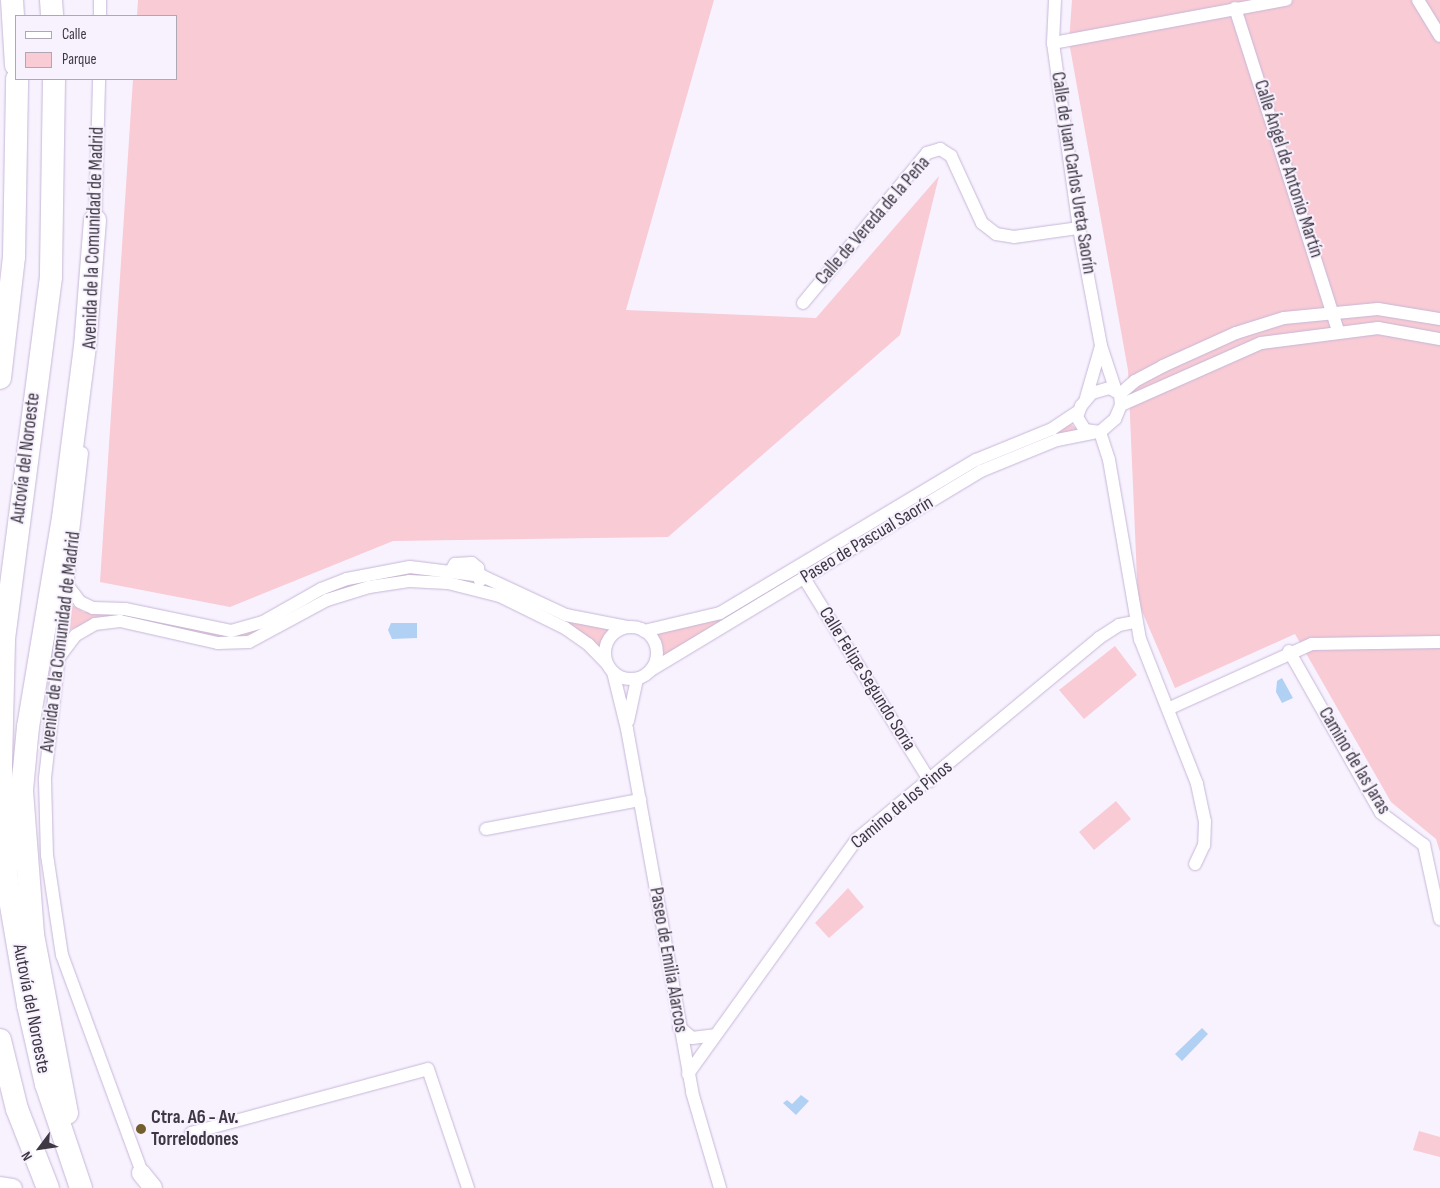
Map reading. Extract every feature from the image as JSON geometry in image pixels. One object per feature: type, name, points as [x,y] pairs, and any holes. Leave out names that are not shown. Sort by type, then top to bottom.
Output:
[{"type":"highway","points":[[12,0],[15,49]]},
{"type":"highway","points":[[51,0],[52,15]]},
{"type":"highway","name":"Autovía del Noroeste","points":[[0,378],[14,257],[17,80]]},
{"type":"highway","name":"Autovía del Noroeste","points":[[54,80],[51,277],[4,641],[1,766],[7,882],[28,1005],[46,1084],[78,1180]]},
{"type":"highway","points":[[78,1180],[33,934],[22,790],[28,726],[64,509],[95,220]]},
{"type":"highway","name":"Autovía del Noroeste","points":[[0,1040],[17,1109],[48,1188]]},
{"type":"main road","points":[[145,1181],[153,1188]]},
{"type":"main road","points":[[0,1186],[13,1188]]},
{"type":"street","points":[[100,0],[100,15]]},
{"type":"street","name":"Calle de Juan Carlos Ureta Saorín","points":[[1055,0],[1053,43],[1079,228],[1101,346],[1119,397]]},
{"type":"street","points":[[1053,43],[1286,0]]},
{"type":"street","points":[[1418,0],[1440,36]]},
{"type":"street","name":"Calle Ángel de Antonio Martín","points":[[1235,8],[1335,313],[1338,331]]},
{"type":"street","name":"Avenida de la Comunidad de Madrid","points":[[99,80],[90,362],[68,586],[45,780],[52,907],[74,991],[145,1181]]},
{"type":"street","name":"Calle de Vereda de la Peña","points":[[802,303],[927,153],[940,149],[952,156],[982,223],[996,234],[1014,237],[1079,228]]},
{"type":"street","points":[[1097,432],[1115,420],[1119,397],[1135,381],[1236,333],[1284,318],[1378,309],[1440,319]]},
{"type":"street","points":[[1195,864],[1204,845],[1205,821],[1197,784],[1170,708],[1135,622],[1109,460],[1097,432],[1080,425],[1078,411],[1086,398],[1102,389],[1119,397],[1261,343],[1338,331],[1378,328],[1440,339]]},
{"type":"street","name":"Calle de Juan Carlos Ureta Saorín","points":[[1086,398],[1101,346]]},
{"type":"street","name":"Paseo de Pascual Saorín","points":[[644,631],[720,612],[976,460],[1052,429],[1078,411]]},
{"type":"street","name":"Paseo de Pascual Saorín","points":[[651,670],[981,471],[1057,440],[1097,432]]},
{"type":"street","points":[[60,656],[76,635],[94,624],[120,622],[233,644],[268,635],[328,600],[352,591],[410,581],[448,584],[480,583],[565,628],[588,644],[610,668],[637,679],[651,670],[657,653],[651,637],[644,631],[566,615],[449,570],[410,567],[367,573],[321,589],[263,622],[231,631],[125,609],[93,608],[80,602],[68,586]]},
{"type":"street","points":[[448,584],[449,570]]},
{"type":"street","name":"Calle Felipe Segundo Soria","points":[[804,578],[930,781]]},
{"type":"street","name":"Camino de los Pinos","points":[[688,1074],[857,839],[930,781],[1099,638],[1119,625],[1135,622]]},
{"type":"street","points":[[610,668],[608,640],[627,627]]},
{"type":"street","points":[[1170,708],[1289,651],[1312,644],[1365,640],[1440,642]]},
{"type":"street","name":"Camino de las Jaras","points":[[1289,651],[1381,814],[1424,846],[1440,919]]},
{"type":"street","name":"Paseo de Emilia Alarcos","points":[[610,668],[627,729],[688,1074],[720,1188]]},
{"type":"street","name":"Paseo de Emilia Alarcos","points":[[627,729],[637,679]]},
{"type":"street","points":[[486,829],[640,800]]},
{"type":"street","points":[[679,1027],[692,1038],[715,1035]]},
{"type":"street","points":[[191,1133],[428,1069],[468,1188]]},
{"type":"green space","points":[[138,0],[714,0],[626,310],[816,318],[939,176],[900,335],[668,537],[393,541],[230,607],[100,582],[133,80],[178,80],[178,15],[137,15]]},
{"type":"green space","points":[[1072,0],[1440,0],[1440,852],[1436,839],[1391,802],[1295,634],[1175,688],[1138,602],[1128,370],[1069,42]]},
{"type":"green space","points":[[1071,424],[1077,429],[1074,433],[981,467],[663,658],[661,641],[655,632],[698,624],[977,464]]},
{"type":"green space","points":[[409,572],[445,576],[368,583],[266,631],[233,640],[96,619],[70,630],[72,605],[84,612],[120,612],[219,634],[349,583]]},
{"type":"green space","points":[[485,583],[571,619],[610,630],[600,650]]},
{"type":"green space","points":[[1115,646],[1137,675],[1084,719],[1059,690]]},
{"type":"green space","points":[[1116,801],[1131,819],[1094,850],[1079,832]]},
{"type":"green space","points":[[848,888],[864,907],[829,938],[815,923]]},
{"type":"green space","points":[[1419,1131],[1440,1137],[1440,1157],[1413,1150]]},
{"type":"water","points":[[391,623],[417,623],[417,638],[392,639],[388,630]]},
{"type":"water","points":[[1282,678],[1293,698],[1282,703],[1276,692],[1277,681]]},
{"type":"water","points":[[1202,1028],[1208,1034],[1182,1061],[1175,1054]]},
{"type":"water","points":[[801,1095],[809,1101],[796,1115],[783,1103],[787,1100],[792,1104]]},
{"type":"place","name":"Ctra. A6 - Av. Torrelodones","points":[[141,1129]]}]
